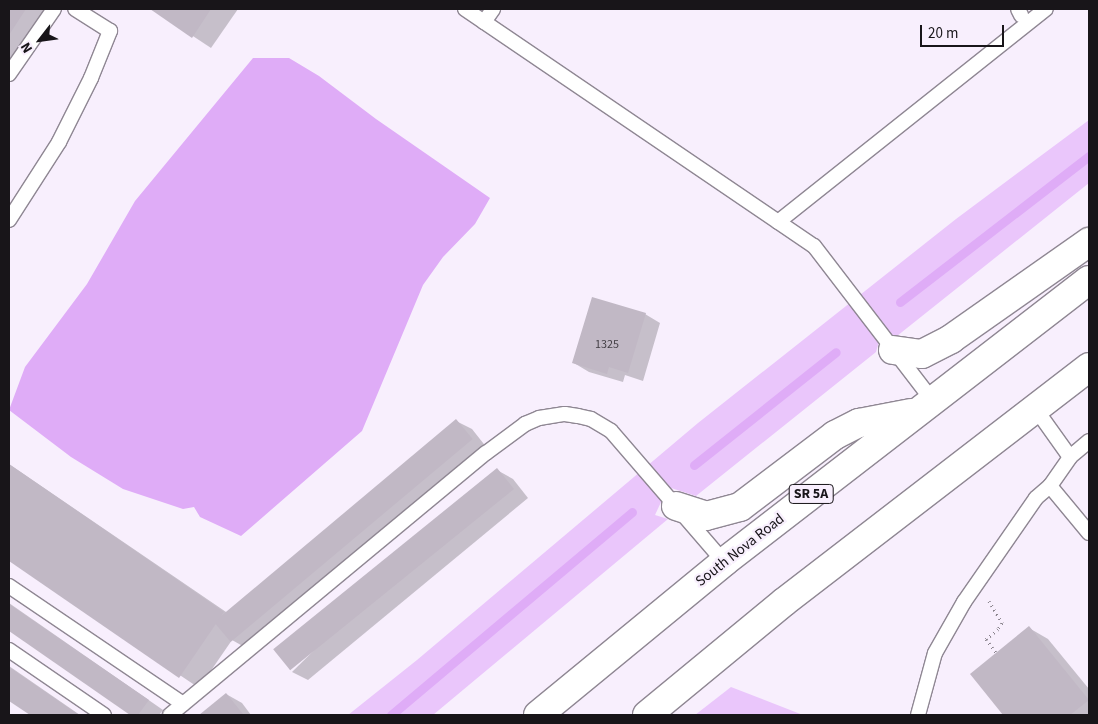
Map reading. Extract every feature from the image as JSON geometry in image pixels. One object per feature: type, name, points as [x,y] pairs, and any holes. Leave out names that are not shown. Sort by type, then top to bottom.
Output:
[{"type":"main road","points":[[893,350],[922,354],[951,339],[1089,242]]},
{"type":"main road","name":"South Nova Road","points":[[538,715],[724,562],[1089,280]]},
{"type":"main road","points":[[647,715],[784,602],[1089,367]]},
{"type":"main road","points":[[676,506],[706,516],[740,508],[835,435],[859,423],[924,406]]},
{"type":"lane","points":[[9,74],[54,9]]},
{"type":"lane","points":[[9,220],[59,142],[91,78],[110,31],[75,9]]},
{"type":"lane","points":[[466,9],[814,246],[841,278],[893,350],[924,406]]},
{"type":"lane","points":[[484,22],[493,9]]},
{"type":"lane","points":[[778,222],[1046,9]]},
{"type":"lane","points":[[1035,408],[1070,457]]},
{"type":"lane","points":[[170,715],[486,452],[525,424],[539,418],[565,414],[591,419],[600,424],[621,441],[724,562]]},
{"type":"lane","points":[[918,715],[935,654],[977,584],[1036,498],[1050,486],[1070,457],[1089,441]]},
{"type":"lane","points":[[1050,486],[1089,533]]},
{"type":"lane","points":[[9,586],[184,704]]},
{"type":"lane","points":[[9,650],[104,715]]},
{"type":"path","points":[[977,584],[1002,618],[1001,626],[986,639],[996,653]]},
{"type":"shaded area","points":[[253,58],[289,58],[319,76],[376,119],[490,198],[475,224],[443,257],[423,285],[362,431],[241,536],[200,517],[194,507],[183,509],[123,489],[71,457],[9,410],[25,367],[87,284],[135,201]]},
{"type":"shaded area","points":[[1089,120],[1089,183],[897,336],[881,334],[876,352],[696,496],[668,487],[655,515],[668,519],[433,715],[348,715],[417,660],[698,423],[956,219]]},
{"type":"shaded area","points":[[731,687],[803,715],[695,715]]},
{"type":"building","points":[[9,9],[26,9],[9,35]]},
{"type":"building","points":[[150,9],[211,9],[192,38]]},
{"type":"building","points":[[592,297],[646,313],[628,373],[609,367],[607,374],[572,363]]},
{"type":"building","points":[[456,419],[473,439],[231,642],[214,622]]},
{"type":"building","points":[[9,464],[224,612],[179,678],[9,561]]},
{"type":"building","points":[[497,468],[514,489],[290,670],[273,649]]},
{"type":"building","points":[[9,604],[149,700],[138,715],[130,715],[9,631]]},
{"type":"building","points":[[1029,626],[1089,700],[1070,715],[1003,715],[970,674]]},
{"type":"building","points":[[9,667],[79,715],[30,715],[9,701]]},
{"type":"building","points":[[226,693],[243,714],[199,715]]},
{"type":"waterway","points":[[900,302],[1089,156]]},
{"type":"waterway","points":[[694,465],[836,352]]},
{"type":"waterway","points":[[391,715],[632,512]]}]
